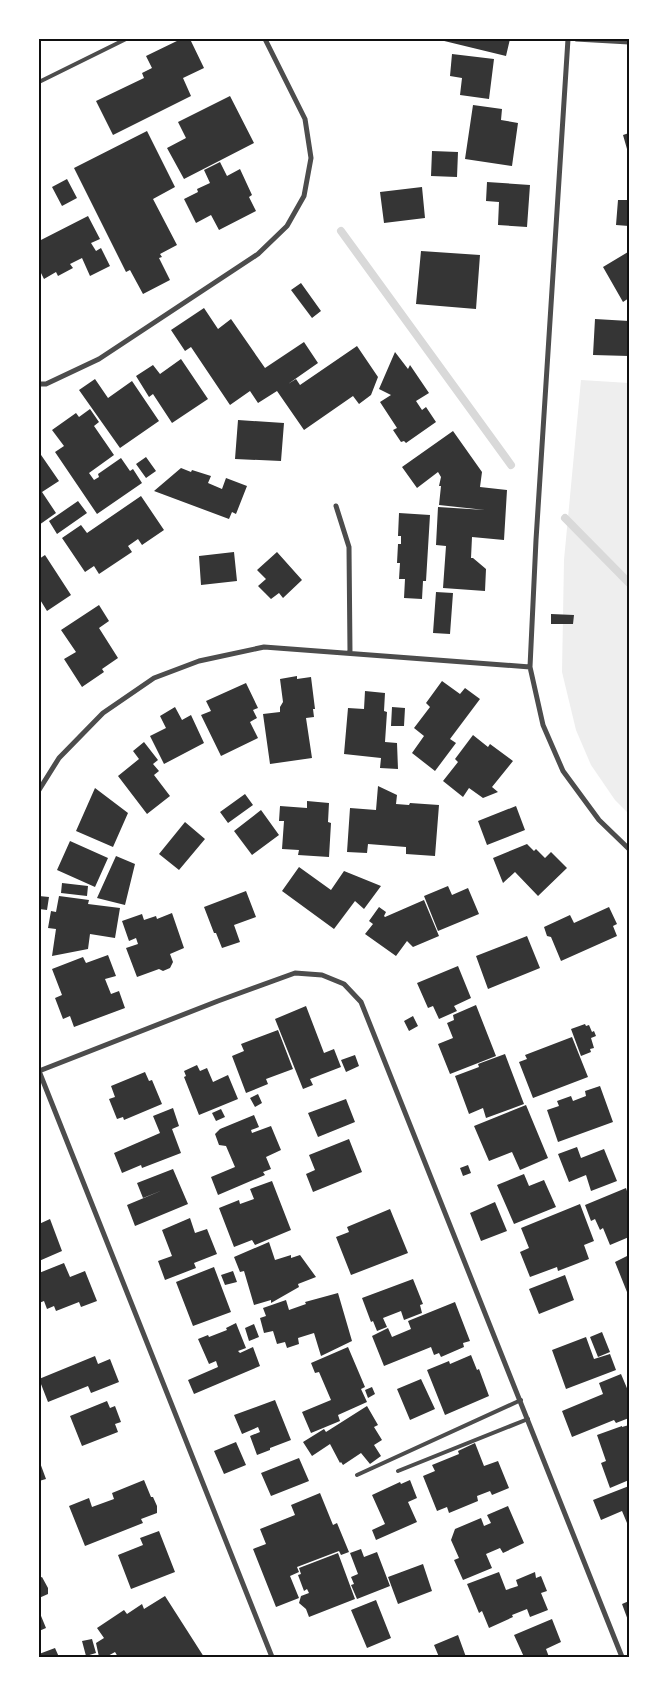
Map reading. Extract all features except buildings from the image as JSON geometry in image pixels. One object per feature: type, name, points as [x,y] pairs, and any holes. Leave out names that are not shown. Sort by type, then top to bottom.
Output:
[{"type":"street","points":[[39,384],[46,384],[99,359],[258,254],[288,226],[304,196],[311,158],[305,119],[265,39]]},
{"type":"street","points":[[568,39],[536,540],[530,667],[543,725],[563,771],[599,820],[629,849]]},
{"type":"street","points":[[576,39],[629,42]]},
{"type":"street","points":[[336,506],[349,547],[350,653]]},
{"type":"street","points":[[39,790],[59,758],[103,713],[154,678],[199,661],[264,647],[530,667]]},
{"type":"street","points":[[272,1657],[39,1071],[295,973],[322,975],[344,984],[361,1002],[622,1657]]},
{"type":"lane","points":[[39,82],[126,39]]},
{"type":"lane","points":[[357,1474],[521,1400]]},
{"type":"lane","points":[[398,1471],[528,1419]]},
{"type":"shaded area","points":[[581,380],[629,383],[629,814],[615,800],[591,765],[576,730],[562,672],[564,560]]},
{"type":"waterway","points":[[341,231],[511,465]]},
{"type":"waterway","points":[[565,518],[629,583]]}]
